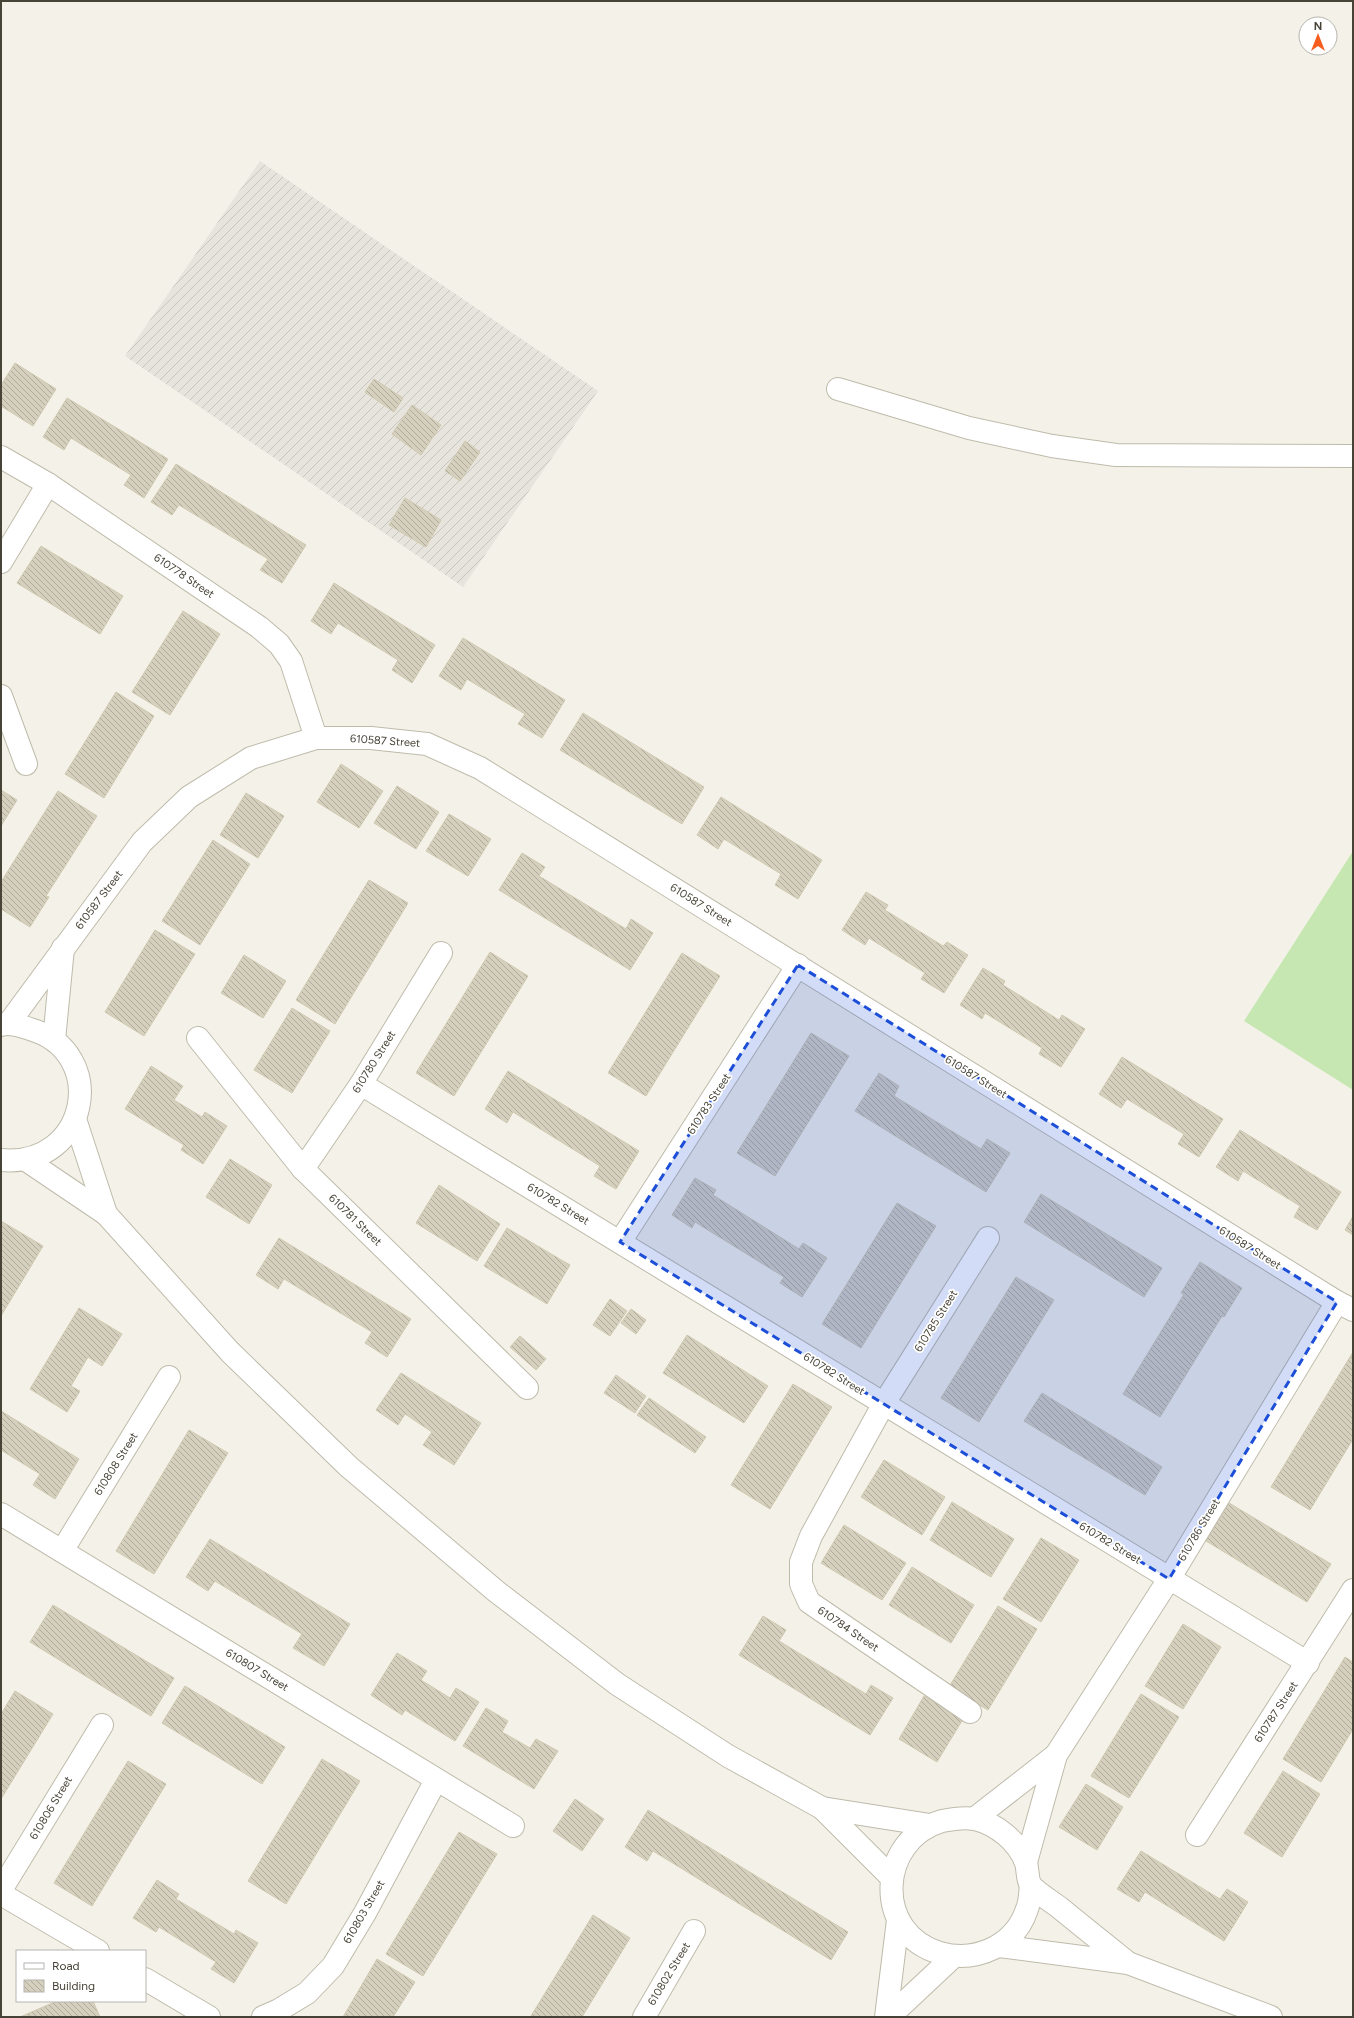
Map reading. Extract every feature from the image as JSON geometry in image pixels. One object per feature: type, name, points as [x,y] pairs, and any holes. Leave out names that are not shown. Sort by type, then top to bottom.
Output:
[{"type":"street","points":[[838,389],[969,428],[1052,446],[1116,455],[1353,456]]},
{"type":"street","name":"610778 Street","points":[[1,456],[48,484],[259,628],[279,644],[291,661],[316,738]]},
{"type":"street","points":[[1,562],[48,484]]},
{"type":"street","points":[[1,696],[26,764]]},
{"type":"street","name":"610587 Street","points":[[5,1024],[142,842],[189,797],[251,758],[316,738],[371,738],[427,744],[480,768],[1345,1306]]},
{"type":"street","points":[[54,1040],[63,948]]},
{"type":"street","name":"610780 Street","points":[[303,1169],[361,1084],[441,953]]},
{"type":"street","name":"610783 Street","points":[[620,1242],[798,965]]},
{"type":"street","points":[[1,1160],[26,1160],[46,1152],[55,1146],[70,1129],[75,1119],[79,1108],[80,1096],[77,1071],[72,1061],[54,1040],[42,1032],[5,1024]]},
{"type":"street","name":"610781 Street","points":[[198,1038],[303,1169],[527,1388]]},
{"type":"street","name":"610782 Street","points":[[361,1084],[883,1405],[1308,1662]]},
{"type":"street","points":[[75,1119],[106,1214]]},
{"type":"street","points":[[26,1160],[106,1214],[230,1352],[349,1467],[497,1592],[617,1684],[728,1756],[822,1808],[891,1877]]},
{"type":"street","name":"610785 Street","points":[[883,1405],[988,1238]]},
{"type":"street","name":"610786 Street","points":[[1056,1755],[1345,1306]]},
{"type":"street","name":"610808 Street","points":[[62,1551],[169,1377]]},
{"type":"street","name":"610784 Street","points":[[883,1405],[811,1536],[800,1562],[800,1584],[809,1602],[970,1712]]},
{"type":"street","name":"610807 Street","points":[[1,1514],[513,1826]]},
{"type":"street","name":"610787 Street","points":[[1197,1835],[1353,1590]]},
{"type":"street","name":"610806 Street","points":[[1,1890],[102,1725]]},
{"type":"street","points":[[974,1819],[1056,1755]]},
{"type":"street","points":[[1026,1862],[1056,1755]]},
{"type":"street","name":"610803 Street","points":[[263,2017],[279,2010],[307,1993],[333,1966],[365,1913],[436,1780]]},
{"type":"street","points":[[822,1808],[930,1825]]},
{"type":"street","points":[[952,1819],[974,1819],[995,1828],[1013,1842],[1026,1862],[1031,1885],[1027,1909],[1016,1930],[999,1946],[977,1956],[953,1957],[930,1950],[912,1938],[898,1920],[892,1899],[891,1877],[898,1856],[911,1838],[930,1825],[952,1819]]},
{"type":"street","points":[[1031,1885],[1128,1963]]},
{"type":"street","points":[[1,1894],[96,1950]]},
{"type":"street","points":[[887,2017],[898,1920]]},
{"type":"street","name":"610802 Street","points":[[644,2017],[694,1931]]},
{"type":"street","points":[[999,1946],[1128,1963],[1271,2017]]},
{"type":"street","points":[[887,2017],[953,1957]]},
{"type":"street","points":[[146,1980],[209,2017]]},
{"type":"highlighted area","points":[[798,965],[1337,1302],[1169,1579],[620,1242]]},
{"type":"shaded area","points":[[260,161],[598,391],[463,587],[125,356]]},
{"type":"green space","points":[[1353,851],[1353,1090],[1244,1021]]},
{"type":"building","points":[[15,363],[56,389],[33,426],[1,406],[1,385]]},
{"type":"building","points":[[374,379],[403,398],[394,412],[365,392]]},
{"type":"building","points":[[67,398],[168,459],[144,498],[124,485],[131,475],[71,438],[64,450],[43,437]]},
{"type":"building","points":[[412,405],[441,425],[421,455],[392,434]]},
{"type":"building","points":[[465,441],[480,452],[460,481],[445,471]]},
{"type":"building","points":[[176,464],[306,545],[282,583],[260,570],[268,559],[179,505],[172,515],[151,502]]},
{"type":"building","points":[[405,498],[441,520],[426,547],[389,525]]},
{"type":"building","points":[[41,546],[123,596],[100,634],[17,583]]},
{"type":"building","points":[[334,583],[435,645],[412,683],[392,670],[398,660],[338,623],[331,634],[311,621]]},
{"type":"building","points":[[183,611],[220,634],[170,715],[132,692]]},
{"type":"building","points":[[463,638],[565,700],[542,738],[518,724],[525,714],[467,679],[461,690],[439,676]]},
{"type":"building","points":[[116,692],[154,716],[104,798],[65,774]]},
{"type":"building","points":[[583,713],[704,787],[682,824],[560,750]]},
{"type":"building","points":[[341,764],[383,791],[359,828],[317,802]]},
{"type":"building","points":[[397,786],[439,812],[416,849],[374,823]]},
{"type":"building","points":[[1,790],[17,800],[1,826]]},
{"type":"building","points":[[58,791],[97,816],[46,896],[49,897],[30,927],[1,909],[1,882]]},
{"type":"building","points":[[246,793],[284,816],[258,858],[220,835]]},
{"type":"building","points":[[721,797],[822,860],[798,899],[775,885],[781,874],[724,839],[718,849],[697,835]]},
{"type":"building","points":[[449,814],[491,839],[468,876],[426,851]]},
{"type":"building","points":[[213,840],[250,864],[200,945],[162,921]]},
{"type":"building","points":[[522,853],[545,867],[539,876],[626,929],[631,919],[653,933],[630,970],[499,890]]},
{"type":"building","points":[[369,880],[408,903],[335,1024],[296,1000]]},
{"type":"building","points":[[866,892],[888,905],[885,910],[943,946],[947,942],[968,955],[944,993],[921,979],[925,973],[869,938],[865,945],[842,930]]},
{"type":"building","points":[[155,930],[195,954],[144,1036],[105,1012]]},
{"type":"building","points":[[490,952],[528,976],[454,1096],[416,1073]]},
{"type":"building","points":[[682,953],[720,976],[646,1096],[608,1073]]},
{"type":"building","points":[[244,955],[286,981],[263,1018],[221,993]]},
{"type":"building","points":[[983,968],[1005,981],[1003,985],[1059,1020],[1062,1015],[1085,1029],[1061,1067],[1039,1054],[1042,1048],[985,1013],[982,1019],[960,1005]]},
{"type":"building","points":[[292,1008],[330,1031],[292,1093],[254,1070]]},
{"type":"building","points":[[811,1033],[849,1056],[775,1176],[737,1153]]},
{"type":"building","points":[[1122,1057],[1223,1119],[1199,1157],[1178,1144],[1184,1134],[1127,1099],[1121,1108],[1099,1094]]},
{"type":"building","points":[[151,1066],[183,1086],[174,1100],[202,1117],[205,1112],[227,1126],[203,1164],[181,1150],[184,1145],[125,1109]]},
{"type":"building","points":[[508,1071],[639,1151],[616,1189],[594,1176],[600,1166],[513,1112],[507,1123],[485,1109]]},
{"type":"building","points":[[879,1073],[899,1086],[894,1096],[981,1149],[987,1139],[1010,1153],[986,1192],[855,1111]]},
{"type":"building","points":[[1240,1130],[1341,1192],[1317,1230],[1294,1217],[1300,1206],[1243,1171],[1238,1181],[1216,1167]]},
{"type":"building","points":[[230,1159],[272,1185],[249,1224],[206,1197]]},
{"type":"building","points":[[695,1178],[716,1190],[713,1195],[799,1249],[803,1243],[827,1258],[802,1297],[780,1283],[784,1277],[695,1222],[692,1228],[672,1215]]},
{"type":"building","points":[[439,1185],[500,1224],[477,1261],[416,1223]]},
{"type":"building","points":[[1041,1194],[1162,1268],[1144,1297],[1024,1222]]},
{"type":"building","points":[[897,1203],[936,1226],[861,1348],[822,1324]]},
{"type":"building","points":[[1353,1216],[1353,1235],[1345,1230]]},
{"type":"building","points":[[1,1221],[43,1246],[1,1316]]},
{"type":"building","points":[[507,1228],[570,1265],[547,1304],[484,1266]]},
{"type":"building","points":[[279,1238],[411,1319],[387,1357],[365,1343],[372,1332],[284,1279],[278,1289],[256,1275]]},
{"type":"building","points":[[1200,1262],[1242,1288],[1224,1317],[1222,1316],[1160,1417],[1123,1394],[1184,1294],[1181,1293]]},
{"type":"building","points":[[1016,1277],[1054,1300],[979,1422],[941,1398]]},
{"type":"building","points":[[610,1299],[627,1311],[610,1336],[593,1325]]},
{"type":"building","points":[[79,1308],[122,1334],[102,1366],[88,1357],[71,1386],[80,1391],[67,1412],[30,1389]]},
{"type":"building","points":[[631,1309],[646,1320],[636,1334],[621,1323]]},
{"type":"building","points":[[687,1335],[768,1386],[744,1423],[663,1373]]},
{"type":"building","points":[[520,1336],[546,1359],[536,1370],[510,1347]]},
{"type":"building","points":[[1353,1352],[1353,1439],[1310,1510],[1271,1487]]},
{"type":"building","points":[[401,1373],[481,1423],[454,1465],[423,1445],[432,1432],[405,1414],[398,1425],[376,1410]]},
{"type":"building","points":[[616,1375],[646,1396],[635,1413],[604,1393]]},
{"type":"building","points":[[793,1384],[832,1407],[770,1509],[731,1485]]},
{"type":"building","points":[[1042,1393],[1162,1467],[1145,1495],[1024,1421]]},
{"type":"building","points":[[649,1398],[706,1437],[695,1453],[637,1415]]},
{"type":"building","points":[[1,1411],[79,1459],[55,1499],[33,1485],[40,1474],[1,1450]]},
{"type":"building","points":[[189,1430],[228,1453],[154,1574],[116,1551]]},
{"type":"building","points":[[884,1460],[945,1497],[922,1535],[861,1497]]},
{"type":"building","points":[[952,1502],[1014,1539],[991,1577],[930,1540]]},
{"type":"building","points":[[1229,1503],[1331,1564],[1307,1602],[1206,1541]]},
{"type":"building","points":[[844,1525],[906,1563],[882,1600],[821,1563]]},
{"type":"building","points":[[1041,1538],[1079,1560],[1041,1622],[1003,1599]]},
{"type":"building","points":[[210,1539],[350,1624],[324,1666],[293,1648],[302,1634],[215,1581],[208,1591],[186,1577]]},
{"type":"building","points":[[912,1567],[974,1605],[951,1643],[889,1605]]},
{"type":"building","points":[[53,1605],[174,1678],[151,1716],[30,1642]]},
{"type":"building","points":[[998,1606],[1037,1629],[988,1710],[949,1687]]},
{"type":"building","points":[[763,1616],[786,1630],[779,1641],[866,1694],[871,1685],[893,1698],[870,1735],[739,1655]]},
{"type":"building","points":[[1183,1624],[1221,1647],[1183,1709],[1145,1686]]},
{"type":"building","points":[[397,1653],[427,1671],[421,1680],[450,1698],[456,1688],[479,1702],[455,1741],[405,1710],[402,1715],[371,1695]]},
{"type":"building","points":[[1345,1657],[1353,1662],[1353,1729],[1321,1782],[1283,1759]]},
{"type":"building","points":[[185,1686],[285,1747],[262,1784],[162,1723]]},
{"type":"building","points":[[15,1691],[53,1714],[1,1799],[1,1714]]},
{"type":"building","points":[[1141,1694],[1179,1717],[1129,1798],[1091,1776]]},
{"type":"building","points":[[924,1696],[963,1719],[937,1762],[899,1739]]},
{"type":"building","points":[[486,1708],[508,1721],[502,1732],[530,1748],[536,1739],[558,1751],[534,1789],[463,1746]]},
{"type":"building","points":[[322,1759],[360,1781],[286,1904],[248,1881]]},
{"type":"building","points":[[128,1761],[166,1784],[92,1906],[54,1883]]},
{"type":"building","points":[[1283,1771],[1320,1794],[1282,1857],[1244,1833]]},
{"type":"building","points":[[1086,1784],[1123,1807],[1097,1850],[1059,1827]]},
{"type":"building","points":[[575,1799],[604,1819],[582,1851],[553,1831]]},
{"type":"building","points":[[648,1810],[848,1932],[831,1960],[653,1851],[647,1861],[625,1847]]},
{"type":"building","points":[[459,1832],[497,1854],[423,1976],[386,1954]]},
{"type":"building","points":[[1141,1851],[1220,1899],[1227,1889],[1248,1902],[1224,1941],[1145,1892],[1139,1902],[1117,1889]]},
{"type":"building","points":[[157,1880],[179,1894],[176,1899],[234,1934],[236,1930],[258,1943],[234,1983],[211,1969],[216,1962],[159,1927],[156,1932],[133,1918]]},
{"type":"building","points":[[593,1915],[630,1938],[582,2017],[532,2017],[531,2016]]},
{"type":"building","points":[[377,1959],[415,1982],[393,2017],[343,2017]]},
{"type":"building","points":[[55,2002],[93,2002],[100,2017],[20,2017]]}]
